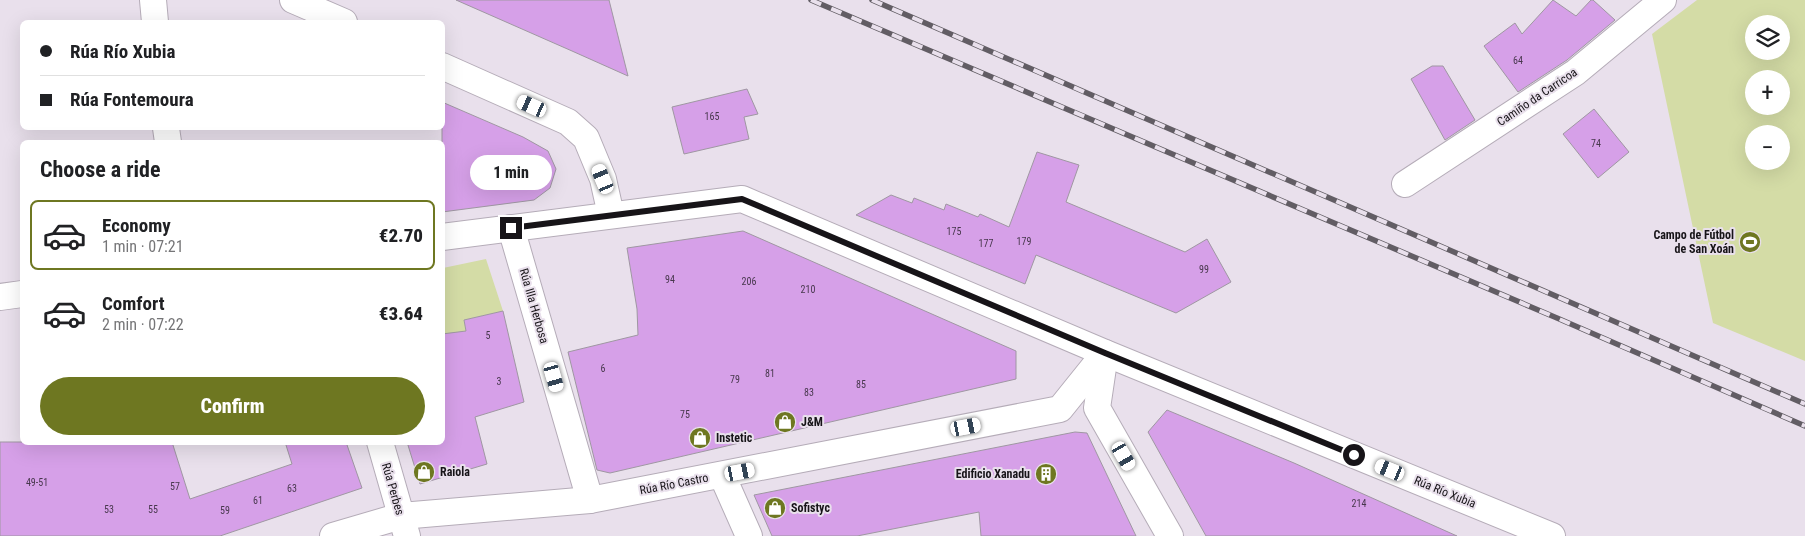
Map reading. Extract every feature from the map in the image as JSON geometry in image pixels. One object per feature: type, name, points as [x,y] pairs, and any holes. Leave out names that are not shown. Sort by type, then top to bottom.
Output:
[{"type":"street","points":[[153,0],[155,20]]},
{"type":"street","points":[[293,0],[339,20]]},
{"type":"street","name":"Camiño da Carricoa","points":[[1405,184],[1576,72],[1663,0]]},
{"type":"street","points":[[445,67],[568,122],[586,138],[603,179],[611,215]]},
{"type":"street","name":"Rúa Río Xubia","points":[[445,237],[742,199],[1105,353],[1538,533]]},
{"type":"street","name":"Rúa Illa Herbosa","points":[[511,228],[590,500]]},
{"type":"street","points":[[0,297],[20,294]]},
{"type":"street","points":[[1105,353],[1096,408],[1170,536]]},
{"type":"street","name":"Rúa Río Castro","points":[[333,536],[590,500],[1060,409],[1105,353]]},
{"type":"street","name":"Rúa Perbes","points":[[381,445],[404,526]]},
{"type":"street","points":[[722,475],[749,536]]},
{"type":"green space","name":"Campo de Fútbol de San Xoán","points":[[1697,0],[1805,0],[1805,361],[1713,323],[1652,34]]},
{"type":"green space","points":[[486,259],[503,311],[464,320],[470,352],[445,372],[445,268]]},
{"type":"building","points":[[456,0],[609,0],[628,76],[572,51]]},
{"type":"building","points":[[1553,0],[1576,16],[1593,0],[1615,20],[1567,60],[1518,92],[1484,46],[1515,23],[1522,34]]},
{"type":"building","points":[[1432,66],[1443,66],[1475,120],[1445,140],[1411,79]]},
{"type":"building","points":[[747,89],[758,114],[744,117],[749,139],[684,154],[672,107]]},
{"type":"building","points":[[445,103],[523,137],[548,151],[556,169],[550,188],[534,200],[445,212],[445,140],[442,140],[442,130],[445,130]]},
{"type":"building","points":[[1594,109],[1629,152],[1598,178],[1563,134]]},
{"type":"building","points":[[1037,152],[1079,165],[1066,202],[1185,252],[1207,239],[1231,282],[1176,313],[1036,255],[1025,284],[856,215],[891,195],[912,203],[914,198],[944,210],[946,204],[978,217],[980,214],[1009,227]]},
{"type":"building","points":[[743,231],[1016,351],[1016,379],[610,473],[597,470],[568,352],[638,335],[637,309],[627,248]]},
{"type":"building","points":[[503,311],[524,402],[475,417],[487,464],[420,484],[408,445],[445,445],[445,334],[466,331],[464,320]]},
{"type":"building","points":[[1167,410],[1294,463],[1457,536],[1206,536],[1148,432]]},
{"type":"building","points":[[1075,432],[1087,433],[1136,536],[981,536],[979,512],[857,536],[772,536],[754,495]]},
{"type":"building","points":[[0,442],[20,442],[20,445],[173,445],[190,499],[292,464],[286,445],[347,445],[362,488],[220,536],[0,536]]},
{"type":"railway","points":[[811,0],[1557,318],[1805,426]]},
{"type":"railway","points":[[872,0],[1805,404]]},
{"type":"place","name":"Campo de Fútbol de San Xoán","points":[[1750,242]]},
{"type":"place","name":"J&M","points":[[785,422]]},
{"type":"place","name":"Instetic","points":[[700,438]]},
{"type":"place","name":"Raiola","points":[[424,472]]},
{"type":"place","name":"Edificio Xanadu","points":[[1046,474]]},
{"type":"place","name":"Sofistyc","points":[[775,508]]},
{"type":"route","points":[[511,228],[742,199],[1105,353],[1354,455]]}]
